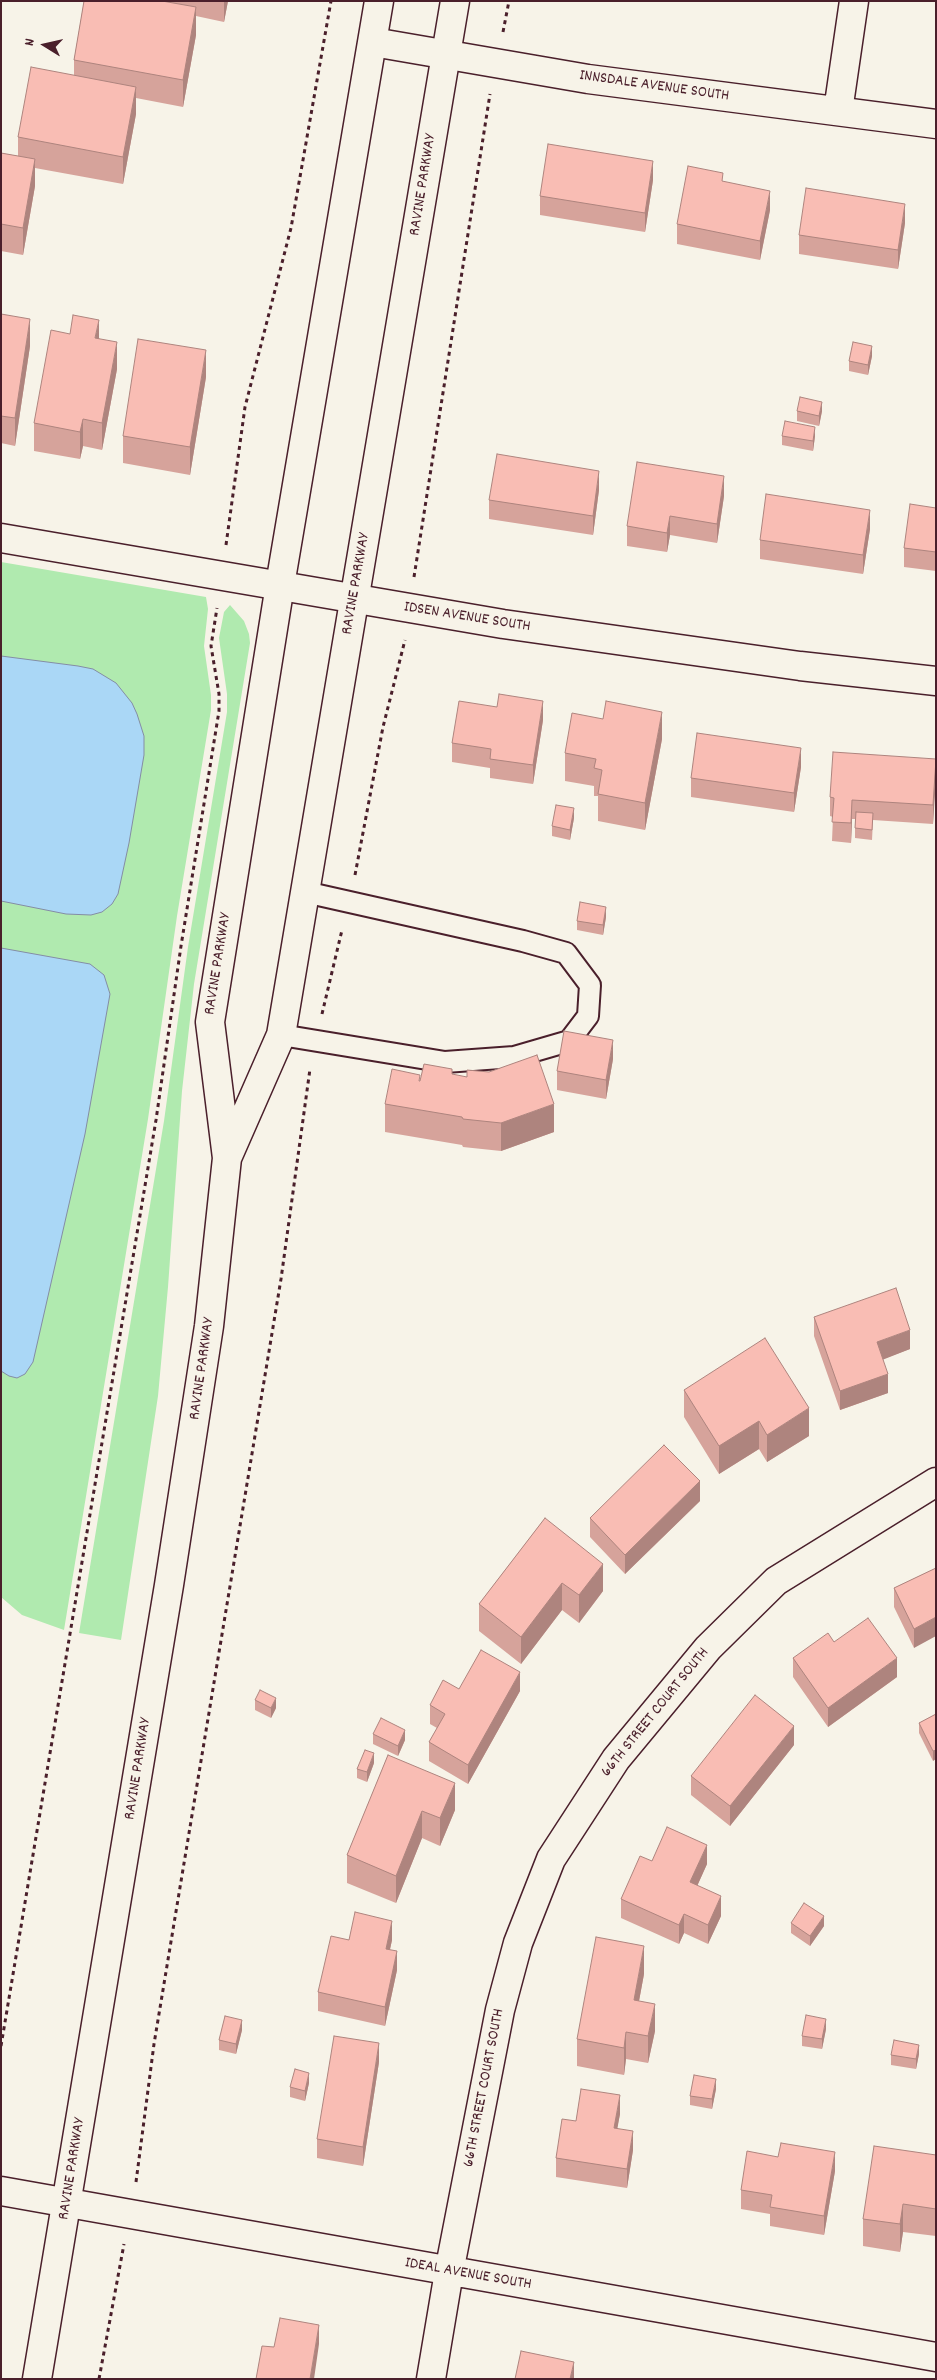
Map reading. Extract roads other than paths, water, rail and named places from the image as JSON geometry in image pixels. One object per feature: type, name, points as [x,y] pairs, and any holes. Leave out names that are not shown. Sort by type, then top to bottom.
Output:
[{"type":"street","name":"RAVINE PARKWAY","points":[[37,2379],[202,1381],[228,1158],[210,1022],[280,585],[379,1]]},
{"type":"street","name":"RAVINE PARKWAY","points":[[228,1158],[281,1035],[455,1]]},
{"type":"street","points":[[838,111],[854,1]]},
{"type":"street","name":"INNSDALE AVENUE SOUTH","points":[[373,42],[588,79],[936,124]]},
{"type":"street","name":"IDSEN AVENUE SOUTH","points":[[1,538],[503,624],[790,665],[936,680]]},
{"type":"street","name":"66TH STREET COURT SOUTH","points":[[431,2379],[449,2272],[500,2010],[518,1943],[551,1859],[616,1759],[708,1648],[776,1581],[936,1482]]},
{"type":"street","name":"IDEAL AVENUE SOUTH","points":[[1,2191],[936,2357]]},
{"type":"lane","points":[[281,1035],[445,1062],[514,1057],[569,1041],[588,1016],[590,985],[566,953],[524,941],[349,900],[305,892]]},
{"type":"water","points":[[1,656],[93,669],[116,683],[132,703],[137,714],[144,736],[144,755],[129,843],[118,894],[112,904],[102,912],[91,915],[66,914],[1,901]]},
{"type":"water","points":[[1,948],[90,964],[104,975],[110,994],[85,1134],[33,1362],[25,1374],[17,1378],[1,1371]]}]
